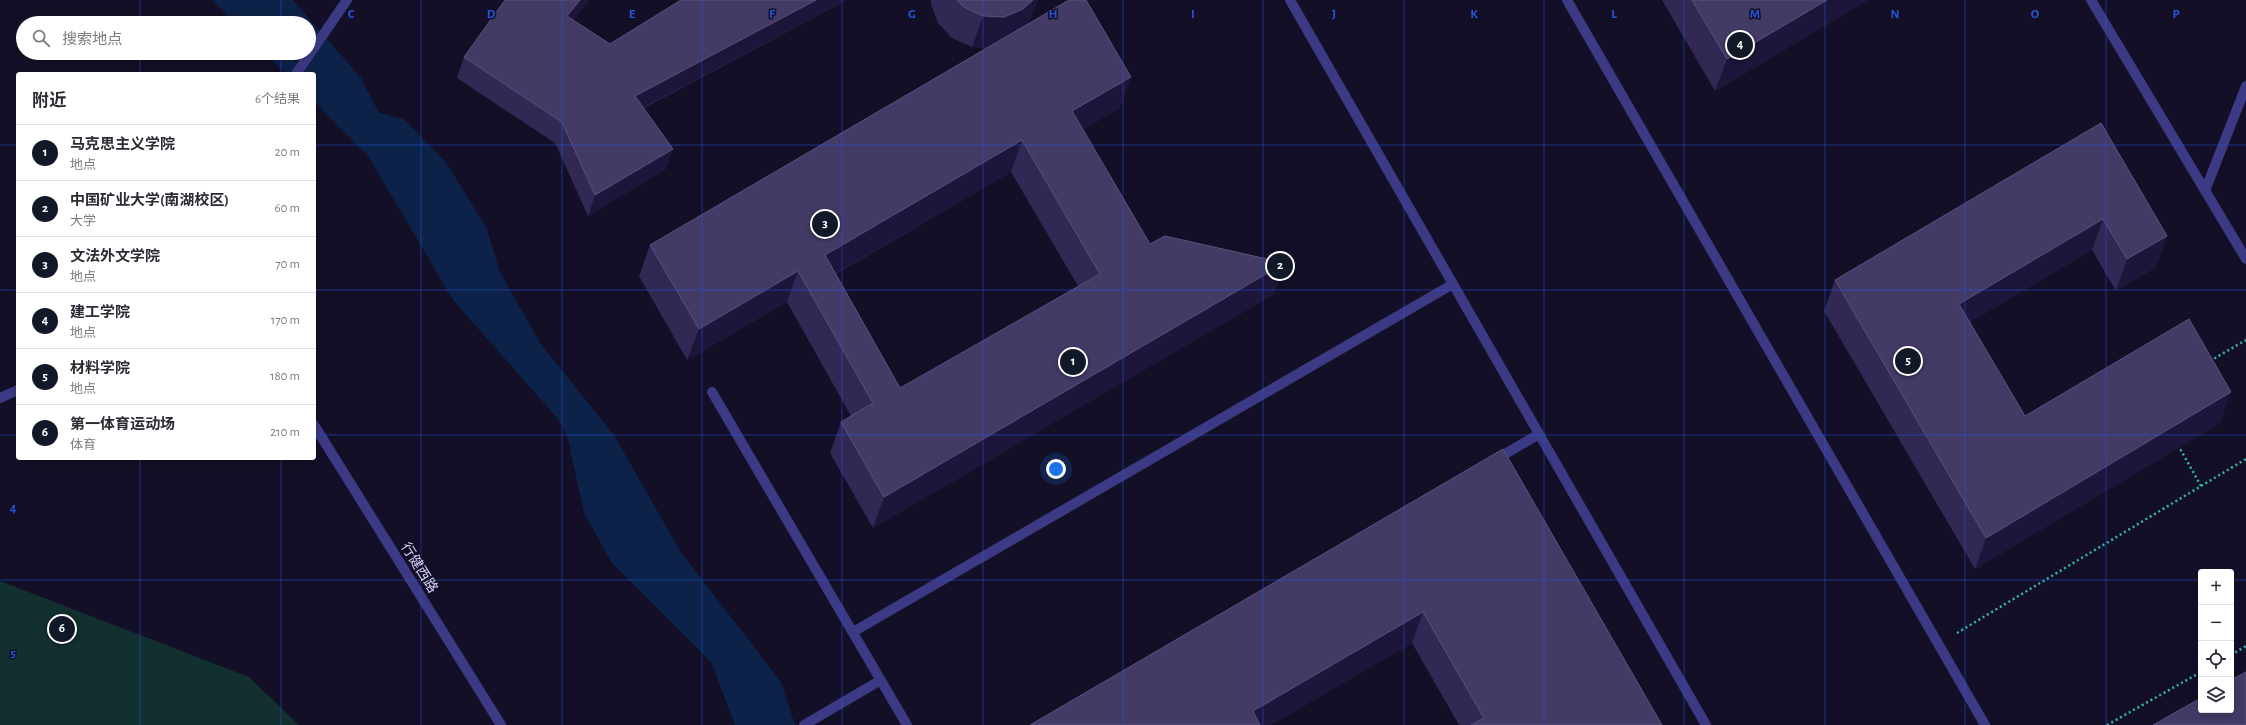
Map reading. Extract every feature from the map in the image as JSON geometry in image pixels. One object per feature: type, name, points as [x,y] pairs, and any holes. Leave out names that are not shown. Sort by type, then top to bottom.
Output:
[{"type":"street","points":[[316,45],[347,0]]},
{"type":"street","points":[[1290,0],[1706,725]]},
{"type":"street","points":[[1567,0],[1985,725]]},
{"type":"street","points":[[2091,0],[2246,259]]},
{"type":"street","points":[[297,72],[306,60]]},
{"type":"street","points":[[2205,191],[2246,86]]},
{"type":"street","points":[[853,632],[1453,284]]},
{"type":"street","points":[[0,398],[16,391]]},
{"type":"street","points":[[712,392],[907,725]]},
{"type":"street","name":"行健西路","points":[[316,428],[501,725]]},
{"type":"street","points":[[1484,466],[1539,434]]},
{"type":"street","points":[[804,725],[881,680]]},
{"type":"path","points":[[2209,361],[2246,340]]},
{"type":"path","points":[[2175,441],[2201,486]]},
{"type":"path","points":[[1938,644],[2246,459]]},
{"type":"path","points":[[2234,652],[2246,646]]},
{"type":"path","points":[[2107,725],[2198,674]]},
{"type":"green space","points":[[0,581],[249,677],[299,725],[0,725]]},
{"type":"water","points":[[212,0],[293,0],[307,16],[228,16]]},
{"type":"water","points":[[316,26],[361,78],[379,113],[404,119],[446,162],[487,229],[500,272],[540,343],[614,435],[680,551],[781,682],[795,725],[735,725],[711,662],[612,563],[584,513],[567,435],[558,419],[453,300],[368,156],[316,104],[316,72],[284,72],[272,60],[316,60]]},
{"type":"building","points":[[505,0],[580,0],[567,16],[610,44],[681,0],[816,0],[635,96],[673,149],[595,195],[562,122],[464,57]]},
{"type":"building","points":[[957,0],[1033,0],[1023,9],[1004,17],[983,16],[964,7]]},
{"type":"building","points":[[1069,0],[1086,0],[1131,77],[1072,111],[1150,244],[1165,236],[1285,263],[884,497],[841,422],[873,403],[798,271],[699,329],[650,245]],"holes":[[[1022,140],[1100,274],[900,388],[825,255]]]},
{"type":"building","points":[[1692,0],[1827,0],[1727,59]]},
{"type":"building","points":[[2101,123],[2167,236],[2127,259],[2103,219],[1959,304],[2025,416],[2189,319],[2231,392],[1986,538],[1835,280]]},
{"type":"building","points":[[1503,449],[1662,725],[1471,725],[1484,718],[1423,612],[1253,711],[1260,725],[1030,725]]},
{"type":"building","points":[[2246,672],[2246,725],[2153,725],[2198,700],[2198,713],[2234,713],[2234,678]]},
{"type":"place","name":"建工学院","points":[[1740,45]]},
{"type":"place","name":"文法外文学院","points":[[825,224]]},
{"type":"place","name":"中国矿业大学(南湖校区)","points":[[1280,266]]},
{"type":"place","name":"材料学院","points":[[1908,361]]},
{"type":"place","name":"马克思主义学院","points":[[1073,362]]},
{"type":"place","name":"第一体育运动场","points":[[62,629]]}]
